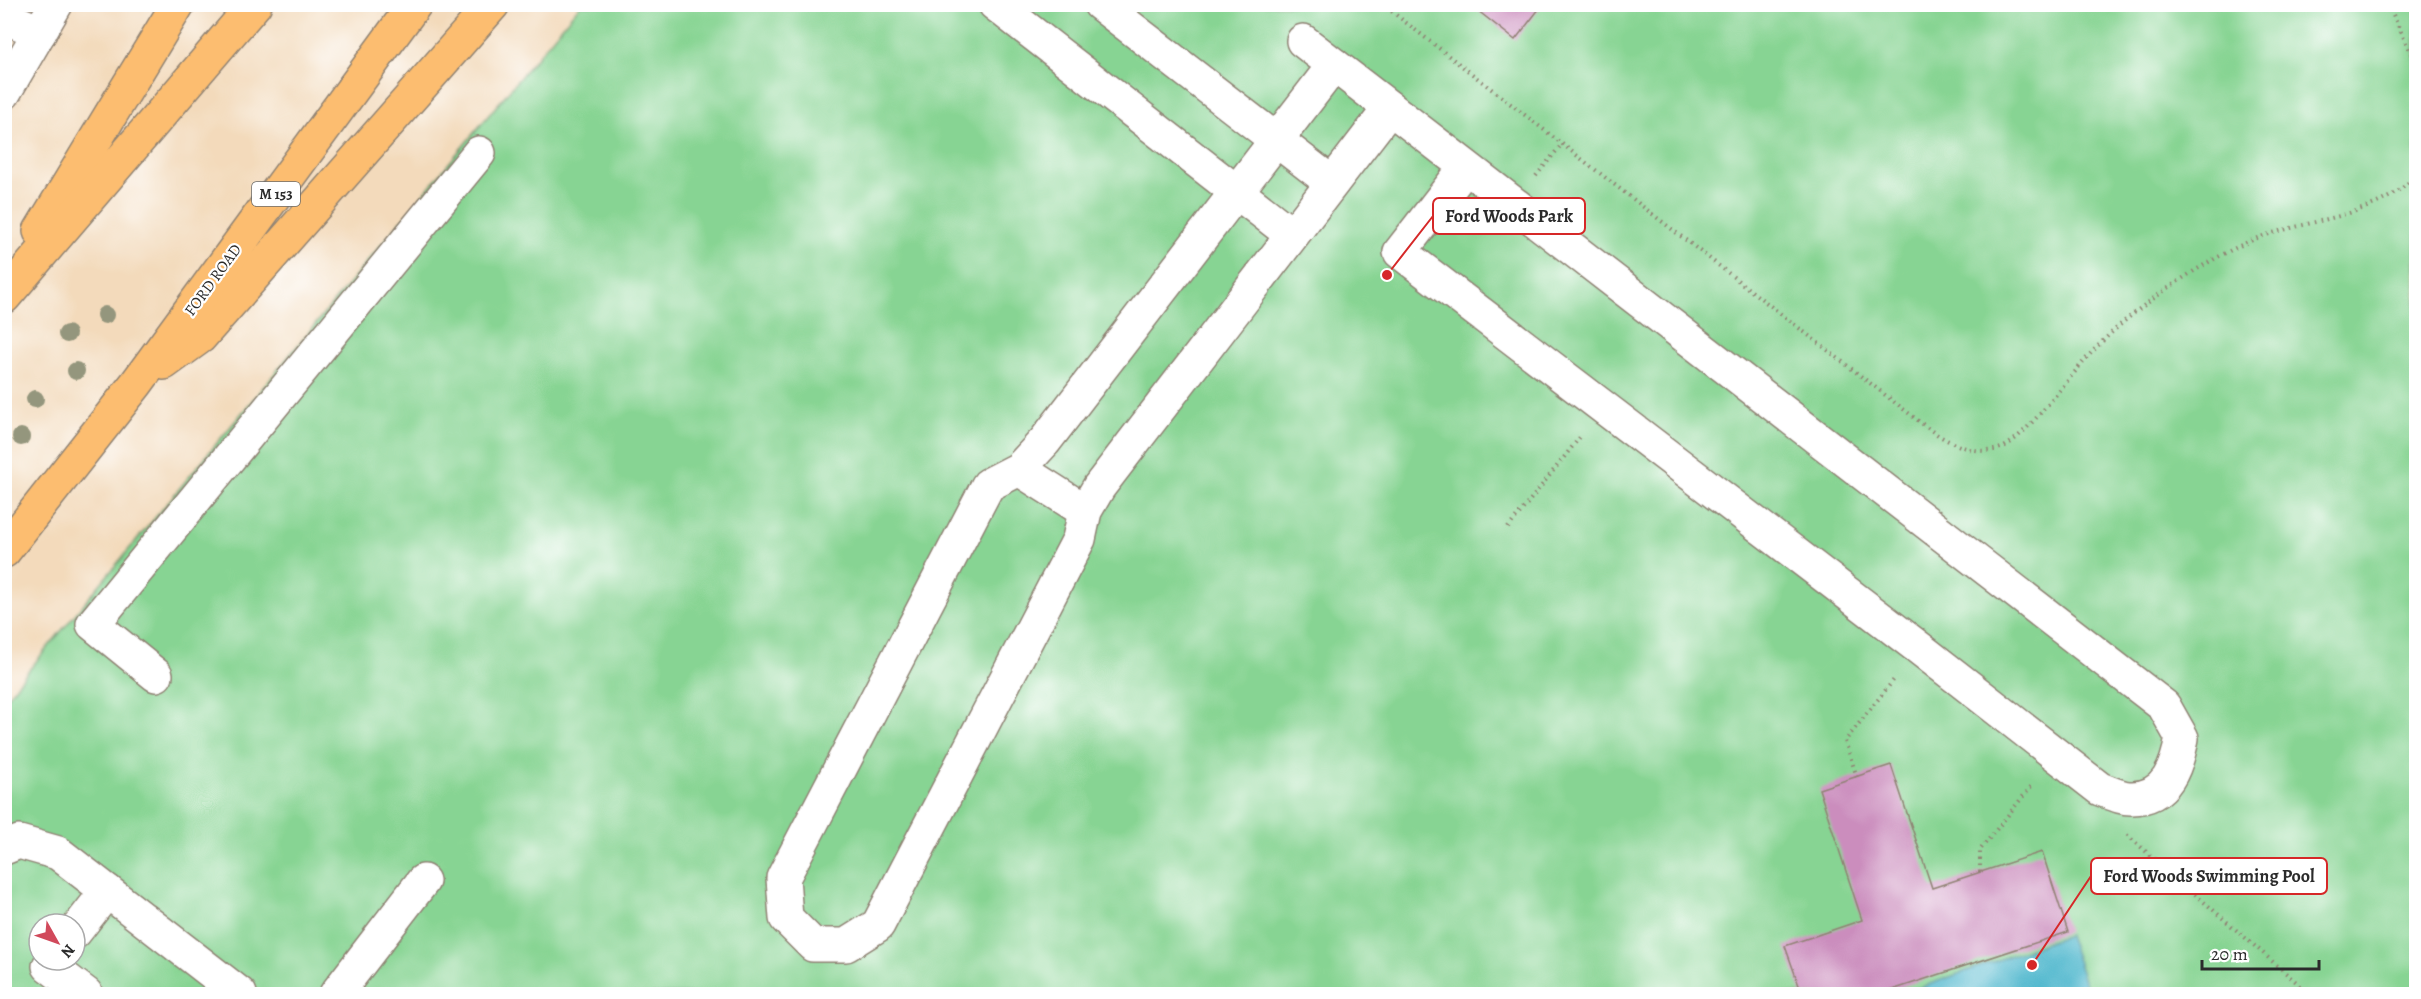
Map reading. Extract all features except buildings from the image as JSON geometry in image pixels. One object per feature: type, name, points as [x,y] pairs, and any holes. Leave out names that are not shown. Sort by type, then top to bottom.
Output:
[{"type":"main road","points":[[4,289],[178,4]]},
{"type":"main road","points":[[4,297],[255,4]]},
{"type":"main road","name":"FORD ROAD","points":[[4,551],[136,384],[415,4]]},
{"type":"main road","points":[[136,384],[200,337],[493,4]]},
{"type":"street","points":[[995,4],[1292,235]]},
{"type":"street","points":[[1100,4],[1332,183]]},
{"type":"street","points":[[4,17],[48,18],[4,93]]},
{"type":"street","points":[[1303,41],[2164,706],[2182,738],[2176,768],[2159,791],[2132,799],[2100,789],[2055,757],[1919,648],[1400,252],[1466,167]]},
{"type":"street","points":[[1334,65],[1052,432],[1019,469],[988,485],[783,878],[786,918],[813,945],[846,945],[878,925],[1079,539],[1085,511],[1099,487],[1390,108]]},
{"type":"street","points":[[156,675],[93,624],[463,195],[479,153]]},
{"type":"street","points":[[1019,469],[1085,511]]},
{"type":"street","points":[[4,848],[19,842],[58,853],[240,994]]},
{"type":"street","points":[[336,994],[423,881]]},
{"type":"street","points":[[87,917],[107,891]]},
{"type":"street","points":[[57,972],[86,994]]},
{"type":"path","points":[[1382,4],[1929,429],[1951,444],[1971,449],[2001,448],[2024,433],[2092,352],[2133,313],[2187,274],[2256,239],[2384,202],[2410,183],[2416,173]]},
{"type":"path","points":[[2388,4],[2416,64]]},
{"type":"path","points":[[1508,528],[1603,408]]},
{"type":"path","points":[[1857,777],[1845,741],[1919,648]]},
{"type":"path","points":[[1980,872],[1980,850],[2055,757]]},
{"type":"path","points":[[2119,828],[2310,994]]},
{"type":"green space","points":[[580,5],[2416,5],[2416,994],[5,994],[5,699]]},
{"type":"water","points":[[2068,935],[2089,994],[1902,994]]},
{"type":"place","name":"Ford Woods Park","points":[[1387,275]]},
{"type":"place","name":"Ford Woods Swimming Pool","points":[[2032,965]]}]
